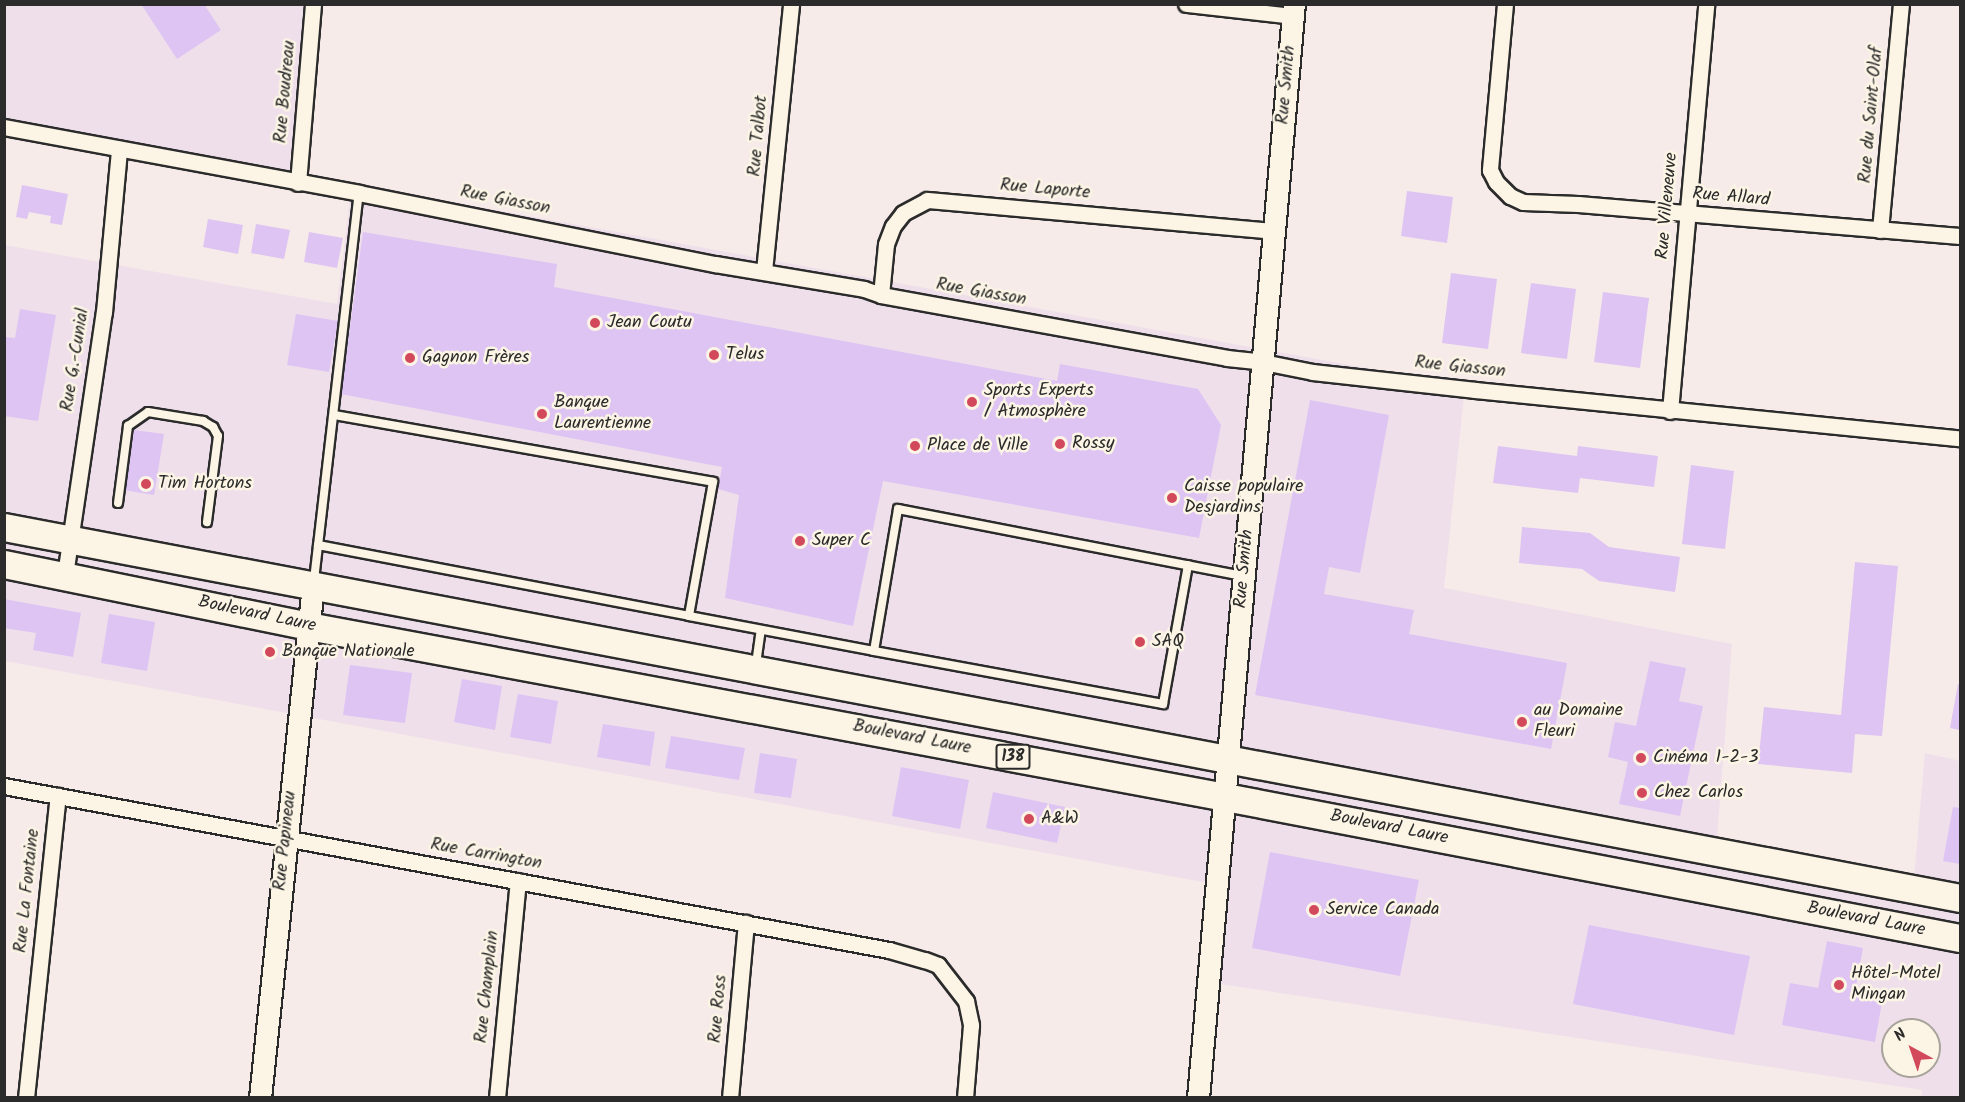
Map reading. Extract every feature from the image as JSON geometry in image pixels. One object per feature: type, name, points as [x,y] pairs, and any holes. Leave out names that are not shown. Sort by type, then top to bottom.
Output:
[{"type":"highway","name":"138","points":[[4,527],[1960,898]]},
{"type":"highway","name":"Boulevard Laure","points":[[4,564],[308,626],[1225,797],[1960,938]]},
{"type":"street","name":"Rue Boudreau","points":[[298,183],[313,4]]},
{"type":"street","name":"Rue Talbot","points":[[764,271],[791,4]]},
{"type":"street","points":[[1186,4],[1293,10]]},
{"type":"street","name":"Rue Allard","points":[[1504,4],[1490,170],[1502,190],[1523,202],[1578,204],[1687,215],[1960,236]]},
{"type":"street","name":"Rue Villeneuve","points":[[1670,411],[1706,4]]},
{"type":"street","name":"Rue du Saint-Olaf","points":[[1880,230],[1901,4]]},
{"type":"street","name":"Rue Smith","points":[[1197,1098],[1229,758],[1293,10]]},
{"type":"street","name":"Rue Giasson","points":[[4,127],[359,193],[715,264],[764,271],[881,295],[1313,372],[1670,411],[1960,438]]},
{"type":"street","name":"Rue G.-Cunial","points":[[65,575],[104,312],[119,149]]},
{"type":"street","name":"Rue Laporte","points":[[881,295],[886,244],[894,226],[903,213],[927,200],[1274,231]]},
{"type":"street","name":"Rue Papineau","points":[[260,1098],[313,585]]},
{"type":"street","name":"Rue Carrington","points":[[4,786],[889,950],[938,965],[966,1001],[971,1025],[965,1098]]},
{"type":"street","name":"Rue La Fontaine","points":[[26,1098],[58,796]]},
{"type":"street","name":"Rue Champlain","points":[[497,1098],[518,881]]},
{"type":"street","name":"Rue Ross","points":[[730,1098],[746,923]]},
{"type":"lane","points":[[313,585],[359,193]]},
{"type":"lane","points":[[118,502],[128,426],[148,412],[203,421],[213,427],[218,436],[207,522]]},
{"type":"lane","points":[[334,414],[713,482],[689,616]]},
{"type":"lane","points":[[874,651],[898,509],[1245,576]]},
{"type":"lane","points":[[318,545],[1163,704],[1188,566]]},
{"type":"lane","points":[[755,668],[761,630]]},
{"type":"shaded area","points":[[4,5],[309,5],[292,176],[5,121]]},
{"type":"shaded area","points":[[352,184],[1465,386],[1444,588],[1732,644],[1716,851],[1913,889],[1925,753],[1960,761],[1960,1097],[1921,1097],[1922,1090],[1200,981],[1208,883],[5,661],[4,245],[337,304]]},
{"type":"building","points":[[141,4],[204,4],[221,30],[177,59]]},
{"type":"building","points":[[22,185],[68,194],[62,225],[50,223],[51,216],[29,212],[27,219],[16,217]]},
{"type":"building","points":[[1407,191],[1453,197],[1447,243],[1401,236]]},
{"type":"building","points":[[208,219],[243,225],[238,254],[203,247]]},
{"type":"building","points":[[256,224],[290,230],[284,259],[251,253]]},
{"type":"building","points":[[309,232],[343,238],[337,268],[304,262]]},
{"type":"building","name":"Place de Ville","points":[[363,232],[557,264],[554,287],[1057,381],[1060,364],[1198,389],[1221,425],[1199,538],[883,481],[853,626],[725,598],[739,495],[718,489],[722,467],[341,394]]},
{"type":"building","points":[[1451,273],[1497,279],[1488,349],[1442,343]]},
{"type":"building","points":[[1531,283],[1576,289],[1567,359],[1521,353]]},
{"type":"building","points":[[1603,292],[1649,298],[1640,368],[1594,362]]},
{"type":"building","points":[[20,309],[56,315],[38,421],[4,416],[4,337],[15,338]]},
{"type":"building","points":[[296,314],[338,321],[329,372],[287,365]]},
{"type":"building","points":[[1310,400],[1389,415],[1360,573],[1329,567],[1324,594],[1414,610],[1409,634],[1567,663],[1551,749],[1255,695]]},
{"type":"building","points":[[134,430],[164,434],[154,495],[124,490]]},
{"type":"building","points":[[1498,446],[1577,456],[1578,446],[1658,456],[1654,487],[1580,478],[1578,493],[1493,483]]},
{"type":"building","points":[[1691,465],[1734,471],[1725,549],[1682,544]]},
{"type":"building","points":[[1522,527],[1590,533],[1609,547],[1680,557],[1675,592],[1599,581],[1582,569],[1519,563]]},
{"type":"building","points":[[1855,562],[1898,566],[1882,736],[1855,734],[1852,773],[1758,764],[1764,707],[1841,715]]},
{"type":"building","points":[[4,599],[81,613],[73,657],[33,650],[36,633],[4,628]]},
{"type":"building","points":[[109,614],[155,622],[147,671],[101,663]]},
{"type":"building","points":[[1650,661],[1686,668],[1679,701],[1703,706],[1680,816],[1619,804],[1628,762],[1608,757],[1615,722],[1636,726]]},
{"type":"building","points":[[350,665],[412,673],[405,723],[343,715]]},
{"type":"building","points":[[462,679],[502,686],[495,730],[454,722]]},
{"type":"building","points":[[1958,684],[1960,685],[1960,730],[1950,728]]},
{"type":"building","points":[[518,694],[558,701],[551,744],[510,737]]},
{"type":"building","points":[[603,724],[655,732],[650,766],[597,757]]},
{"type":"building","points":[[671,736],[745,748],[739,780],[665,768]]},
{"type":"building","points":[[760,753],[797,759],[791,798],[754,793]]},
{"type":"building","points":[[901,767],[969,780],[960,829],[892,816]]},
{"type":"building","points":[[993,792],[1065,807],[1057,843],[986,828]]},
{"type":"building","points":[[1953,807],[1960,808],[1960,864],[1943,861]]},
{"type":"building","points":[[1270,852],[1419,880],[1400,976],[1252,948]]},
{"type":"building","points":[[1589,925],[1750,956],[1734,1035],[1573,1004]]},
{"type":"building","points":[[1827,941],[1863,948],[1856,986],[1884,991],[1875,1042],[1782,1025],[1790,983],[1818,988]]},
{"type":"place","name":"Jean Coutu","points":[[595,323]]},
{"type":"place","name":"Telus","points":[[714,355]]},
{"type":"place","name":"Gagnon Frères","points":[[410,358]]},
{"type":"place","name":"Sports Experts / Atmosphère","points":[[972,402]]},
{"type":"place","name":"Banque Laurentienne","points":[[542,414]]},
{"type":"place","name":"Rossy","points":[[1060,444]]},
{"type":"place","name":"Place de Ville","points":[[915,446]]},
{"type":"place","name":"Tim Hortons","points":[[146,484]]},
{"type":"place","name":"Caisse populaire Desjardins","points":[[1172,498]]},
{"type":"place","name":"Super C","points":[[800,541]]},
{"type":"place","name":"SAQ","points":[[1140,642]]},
{"type":"place","name":"Banque Nationale","points":[[270,652]]},
{"type":"place","name":"au Domaine Fleuri","points":[[1522,722]]},
{"type":"place","name":"Cinéma 1-2-3","points":[[1641,758]]},
{"type":"place","name":"Chez Carlos","points":[[1642,793]]},
{"type":"place","name":"A&W","points":[[1029,819]]},
{"type":"place","name":"Service Canada","points":[[1314,910]]},
{"type":"place","name":"Hôtel-Motel Mingan","points":[[1839,985]]}]
